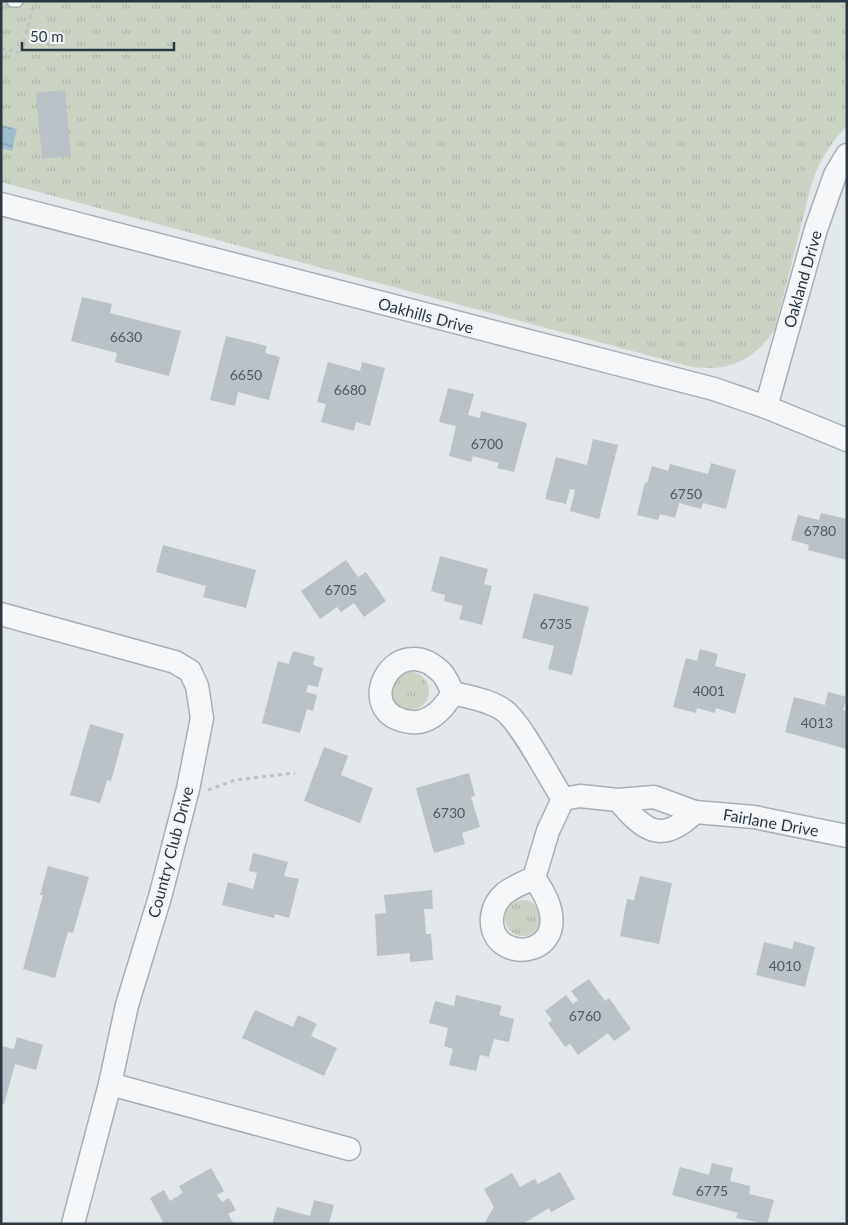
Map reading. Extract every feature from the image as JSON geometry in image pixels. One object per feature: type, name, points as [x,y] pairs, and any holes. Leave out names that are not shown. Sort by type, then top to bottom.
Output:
[{"type":"street","name":"Oakland Drive","points":[[766,407],[816,229],[835,175],[847,155]]},
{"type":"street","name":"Oakhills Drive","points":[[1,204],[714,389],[766,407],[847,440]]},
{"type":"street","name":"Country Club Drive","points":[[1,614],[175,662],[190,671],[197,686],[202,718],[188,789],[160,897],[127,1005],[110,1084],[73,1224]]},
{"type":"street","points":[[453,694],[494,705],[504,710],[517,723],[563,799],[548,831],[534,878]]},
{"type":"street","name":"Fairlane Drive","points":[[563,799],[580,796],[618,800],[654,796],[695,812],[754,817],[847,836]]},
{"type":"street","points":[[618,800],[636,821],[662,831],[671,830],[685,822],[695,812]]},
{"type":"street","points":[[110,1084],[349,1149]]},
{"type":"path","points":[[1,48],[21,53],[34,1]]},
{"type":"path","points":[[188,789],[208,790],[235,780],[294,773]]},
{"type":"green space","points":[[1,1],[847,1],[847,125],[826,152],[812,182],[775,329],[759,349],[740,362],[718,368],[692,367],[1,182]]},
{"type":"green space","points":[[410,672],[417,673],[423,678],[428,684],[428,698],[423,704],[417,709],[410,710],[403,709],[397,704],[392,698],[391,691],[392,684],[397,678],[403,673]]},
{"type":"green space","points":[[523,900],[530,901],[536,905],[540,911],[540,925],[536,931],[530,935],[523,936],[516,935],[510,931],[506,925],[505,918],[506,911],[510,905],[516,901]]},
{"type":"water","points":[[1,125],[17,129],[12,151],[1,148]]},
{"type":"building","points":[[65,90],[71,156],[42,159],[36,93]]},
{"type":"building","points":[[82,297],[112,304],[110,313],[181,331],[169,376],[115,362],[117,353],[71,341]]},
{"type":"building","points":[[226,336],[267,346],[265,353],[280,357],[269,400],[238,392],[235,406],[210,400]]},
{"type":"building","points":[[328,362],[360,371],[362,362],[385,368],[370,426],[356,422],[354,431],[321,422],[326,404],[317,402]]},
{"type":"building","points":[[448,388],[474,394],[468,415],[480,418],[481,411],[527,423],[514,472],[497,468],[499,463],[473,456],[471,462],[449,456],[456,426],[439,422]]},
{"type":"building","points":[[593,439],[618,445],[599,519],[570,511],[575,490],[570,489],[566,504],[545,499],[556,457],[587,465]]},
{"type":"building","points":[[711,463],[736,470],[726,509],[703,503],[701,509],[679,503],[675,518],[660,514],[658,520],[637,515],[645,482],[647,483],[652,466],[668,471],[670,464],[708,474]]},
{"type":"building","points":[[821,513],[847,519],[847,560],[808,550],[809,545],[791,540],[798,515],[819,520]]},
{"type":"building","points":[[163,545],[256,570],[246,608],[203,597],[206,586],[156,572]]},
{"type":"building","points":[[440,556],[488,569],[484,584],[492,586],[482,625],[459,619],[463,606],[444,601],[445,595],[431,591]]},
{"type":"building","points":[[346,560],[358,577],[366,572],[386,601],[364,617],[354,603],[341,612],[337,607],[320,619],[301,591]]},
{"type":"building","points":[[534,593],[589,607],[572,675],[548,669],[554,646],[522,638]]},
{"type":"building","points":[[700,649],[718,654],[715,666],[746,674],[735,714],[716,708],[715,713],[697,708],[696,713],[673,707],[686,658],[697,661]]},
{"type":"building","points":[[293,651],[315,657],[313,665],[323,668],[318,687],[308,685],[306,692],[317,695],[313,711],[307,709],[300,733],[262,723],[278,661],[289,664]]},
{"type":"building","points":[[828,692],[847,697],[843,710],[847,711],[847,749],[785,732],[794,697],[825,705]]},
{"type":"building","points":[[90,724],[124,734],[111,781],[107,780],[100,803],[70,795]]},
{"type":"building","points":[[324,747],[348,756],[341,775],[373,788],[360,823],[304,801]]},
{"type":"building","points":[[469,773],[475,796],[471,797],[480,827],[462,833],[465,844],[434,853],[416,788]]},
{"type":"building","points":[[253,853],[288,862],[284,876],[299,879],[289,918],[275,914],[274,918],[222,905],[228,882],[253,889],[257,873],[249,871]]},
{"type":"building","points":[[48,866],[89,877],[73,933],[68,932],[55,978],[23,969],[43,895],[40,895]]},
{"type":"building","points":[[640,876],[672,883],[659,944],[620,936],[627,899],[634,900]]},
{"type":"building","points":[[432,890],[433,909],[424,909],[426,934],[431,934],[433,960],[410,962],[410,953],[377,956],[375,914],[386,913],[384,895]]},
{"type":"building","points":[[794,941],[815,947],[805,987],[756,975],[764,942],[792,949]]},
{"type":"building","points":[[589,979],[605,1001],[609,998],[631,1029],[614,1041],[608,1033],[578,1055],[570,1044],[565,1047],[548,1023],[552,1020],[545,1011],[566,995],[573,1004],[578,1000],[571,991]]},
{"type":"building","points":[[456,995],[502,1006],[499,1015],[514,1019],[509,1042],[494,1039],[489,1057],[480,1055],[476,1071],[449,1065],[453,1049],[444,1046],[448,1028],[429,1023],[435,1001],[454,1006]]},
{"type":"building","points":[[255,1010],[293,1027],[298,1015],[317,1024],[311,1036],[337,1048],[324,1076],[242,1038]]},
{"type":"building","points":[[17,1037],[43,1045],[36,1070],[15,1064],[4,1104],[1,1103],[1,1046],[14,1049]]},
{"type":"building","points":[[712,1163],[733,1168],[730,1181],[750,1186],[749,1194],[774,1200],[767,1224],[736,1218],[738,1213],[672,1195],[680,1167],[709,1175]]},
{"type":"building","points":[[211,1168],[224,1191],[217,1195],[222,1202],[229,1198],[236,1210],[228,1214],[234,1224],[164,1224],[150,1198],[164,1190],[170,1201],[183,1193],[179,1186]]},
{"type":"building","points":[[560,1172],[575,1199],[551,1212],[549,1208],[523,1224],[484,1224],[494,1207],[484,1189],[512,1173],[520,1187],[535,1179],[538,1184]]},
{"type":"building","points":[[314,1200],[334,1205],[329,1224],[272,1224],[277,1207],[310,1216]]}]
